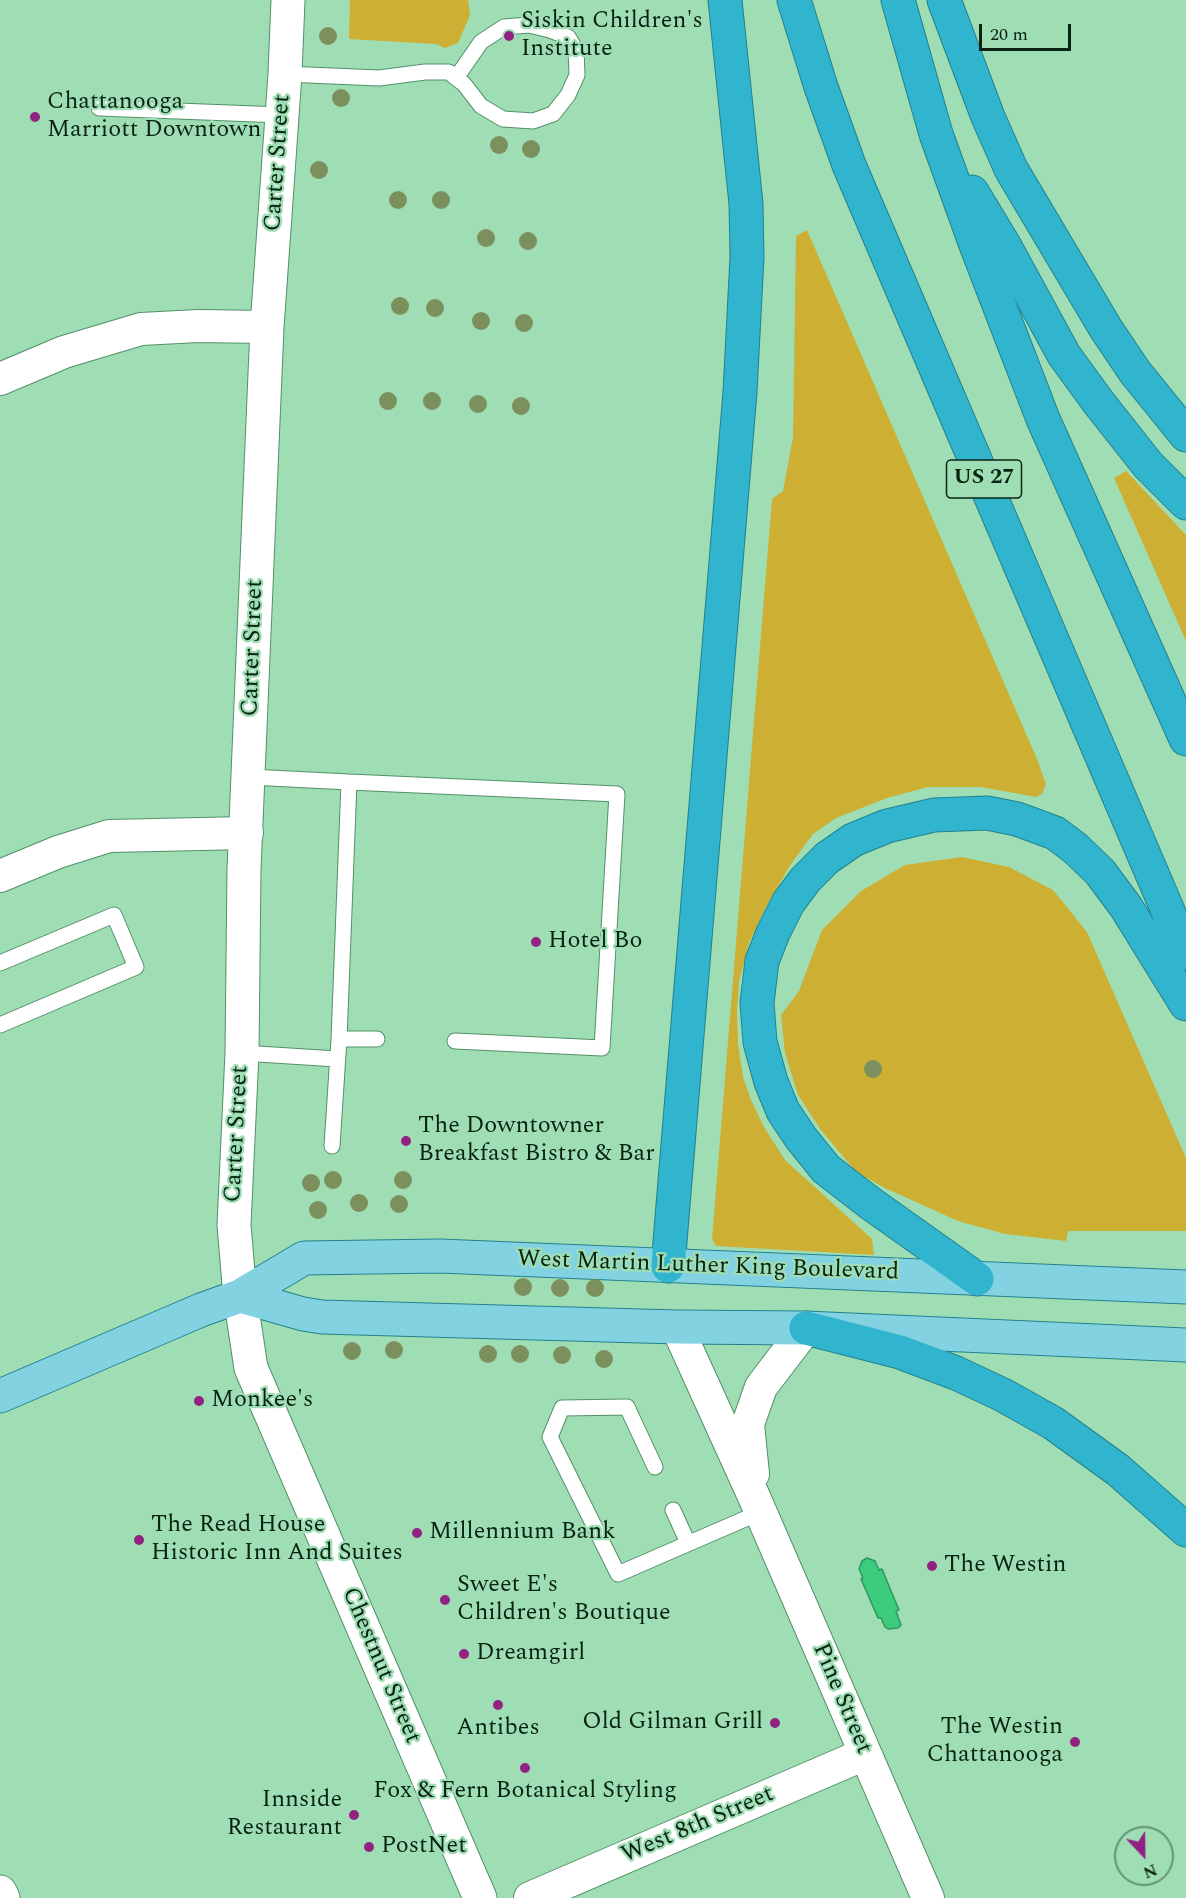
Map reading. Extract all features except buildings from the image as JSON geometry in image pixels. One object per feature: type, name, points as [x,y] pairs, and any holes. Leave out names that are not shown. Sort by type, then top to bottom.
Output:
[{"type":"highway","points":[[668,1266],[740,392],[747,268],[746,204],[725,0]]},
{"type":"highway","name":"US 27","points":[[794,0],[820,87],[849,165],[1186,953]]},
{"type":"highway","points":[[898,0],[936,134],[976,245],[1044,419],[1186,739]]},
{"type":"highway","points":[[944,0],[988,117],[1011,169],[1106,329],[1135,372],[1186,435]]},
{"type":"highway","points":[[936,134],[1004,245],[1064,355],[1148,465],[1186,502]]},
{"type":"highway","points":[[977,1279],[870,1203],[826,1168],[801,1138],[783,1111],[771,1082],[760,1042],[757,1003],[762,961],[788,903],[805,880],[827,858],[853,840],[886,826],[934,815],[987,813],[1017,819],[1055,833],[1100,872],[1126,906],[1186,1004]]},
{"type":"highway","points":[[806,1328],[900,1352],[956,1373],[1003,1395],[1053,1423],[1118,1470],[1186,1530]]},
{"type":"main road","name":"Carter Street","points":[[240,1296],[234,1225],[242,1053],[246,833],[267,327],[288,0]]},
{"type":"main road","name":"West Martin Luther King Boulevard","points":[[0,1396],[201,1310],[240,1296],[304,1258],[440,1256],[1186,1287]]},
{"type":"main road","points":[[240,1296],[303,1314],[322,1317],[677,1327],[806,1328],[1186,1345]]},
{"type":"main road","name":"Chestnut Street","points":[[240,1296],[251,1368],[480,1898]]},
{"type":"main road","points":[[0,1892],[3,1898]]},
{"type":"street","points":[[0,379],[64,352],[141,329],[198,326],[267,327]]},
{"type":"street","points":[[0,876],[58,852],[109,836],[246,833]]},
{"type":"street","name":"Pine Street","points":[[677,1327],[758,1506],[928,1898]]},
{"type":"street","name":"Pine Street","points":[[758,1506],[748,1424],[760,1387],[806,1328]]},
{"type":"street","name":"West 8th Street","points":[[530,1898],[865,1754]]},
{"type":"lane","points":[[285,74],[379,78],[425,72],[448,72],[456,78],[464,84],[481,106],[496,115],[503,119],[533,121],[553,114],[568,95],[577,75],[576,50],[568,38],[550,30],[530,25],[504,27],[481,42],[456,78]]},
{"type":"lane","points":[[99,108],[282,115]]},
{"type":"lane","points":[[250,777],[616,794],[602,1048],[455,1041]]},
{"type":"lane","points":[[332,1146],[339,1039],[348,782]]},
{"type":"lane","points":[[0,963],[114,915],[136,967],[0,1025]]},
{"type":"lane","points":[[339,1039],[377,1040]]},
{"type":"lane","points":[[242,1053],[337,1059]]},
{"type":"lane","points":[[655,1467],[627,1407],[562,1408],[550,1437],[618,1574],[688,1544],[758,1506]]},
{"type":"lane","points":[[673,1510],[688,1544]]},
{"type":"shaded area","points":[[350,0],[468,0],[470,15],[458,43],[445,48],[436,44],[349,39]]},
{"type":"shaded area","points":[[807,230],[1046,784],[1042,794],[1036,797],[981,787],[928,787],[887,798],[836,818],[813,834],[791,864],[768,903],[749,943],[739,982],[737,1012],[738,1044],[743,1077],[751,1100],[764,1127],[785,1160],[872,1239],[874,1255],[716,1246],[712,1239],[772,499],[783,491],[793,437],[796,236]]},
{"type":"shaded area","points":[[1126,471],[1186,535],[1186,641],[1114,478]]},
{"type":"shaded area","points":[[962,857],[1009,867],[1053,890],[1087,932],[1186,1158],[1186,1231],[1068,1231],[1066,1241],[1005,1234],[958,1221],[885,1188],[856,1172],[821,1130],[798,1095],[785,1053],[781,1015],[799,991],[822,930],[861,891],[905,865]]},
{"type":"shaded area","points":[[867,1558],[875,1561],[879,1570],[882,1569],[899,1610],[896,1611],[901,1625],[898,1628],[888,1629],[881,1618],[878,1618],[859,1569],[862,1561]]},
{"type":"place","name":"Siskin Children's Institute","points":[[509,36]]},
{"type":"place","name":"Chattanooga Marriott Downtown","points":[[35,117]]},
{"type":"place","name":"Hotel Bo","points":[[536,942]]},
{"type":"place","name":"The Downtowner Breakfast Bistro & Bar","points":[[406,1141]]},
{"type":"place","name":"Monkee's","points":[[199,1401]]},
{"type":"place","name":"Millennium Bank","points":[[417,1533]]},
{"type":"place","name":"The Read House Historic Inn And Suites","points":[[139,1540]]},
{"type":"place","name":"The Westin","points":[[932,1566]]},
{"type":"place","name":"Sweet E's Children's Boutique","points":[[445,1600]]},
{"type":"place","name":"Dreamgirl","points":[[464,1654]]},
{"type":"place","name":"Antibes","points":[[498,1705]]},
{"type":"place","name":"Old Gilman Grill","points":[[775,1723]]},
{"type":"place","name":"The Westin Chattanooga","points":[[1075,1742]]},
{"type":"place","name":"Fox & Fern Botanical Styling","points":[[525,1768]]},
{"type":"place","name":"Innside Restaurant","points":[[354,1815]]},
{"type":"place","name":"PostNet","points":[[369,1847]]}]
